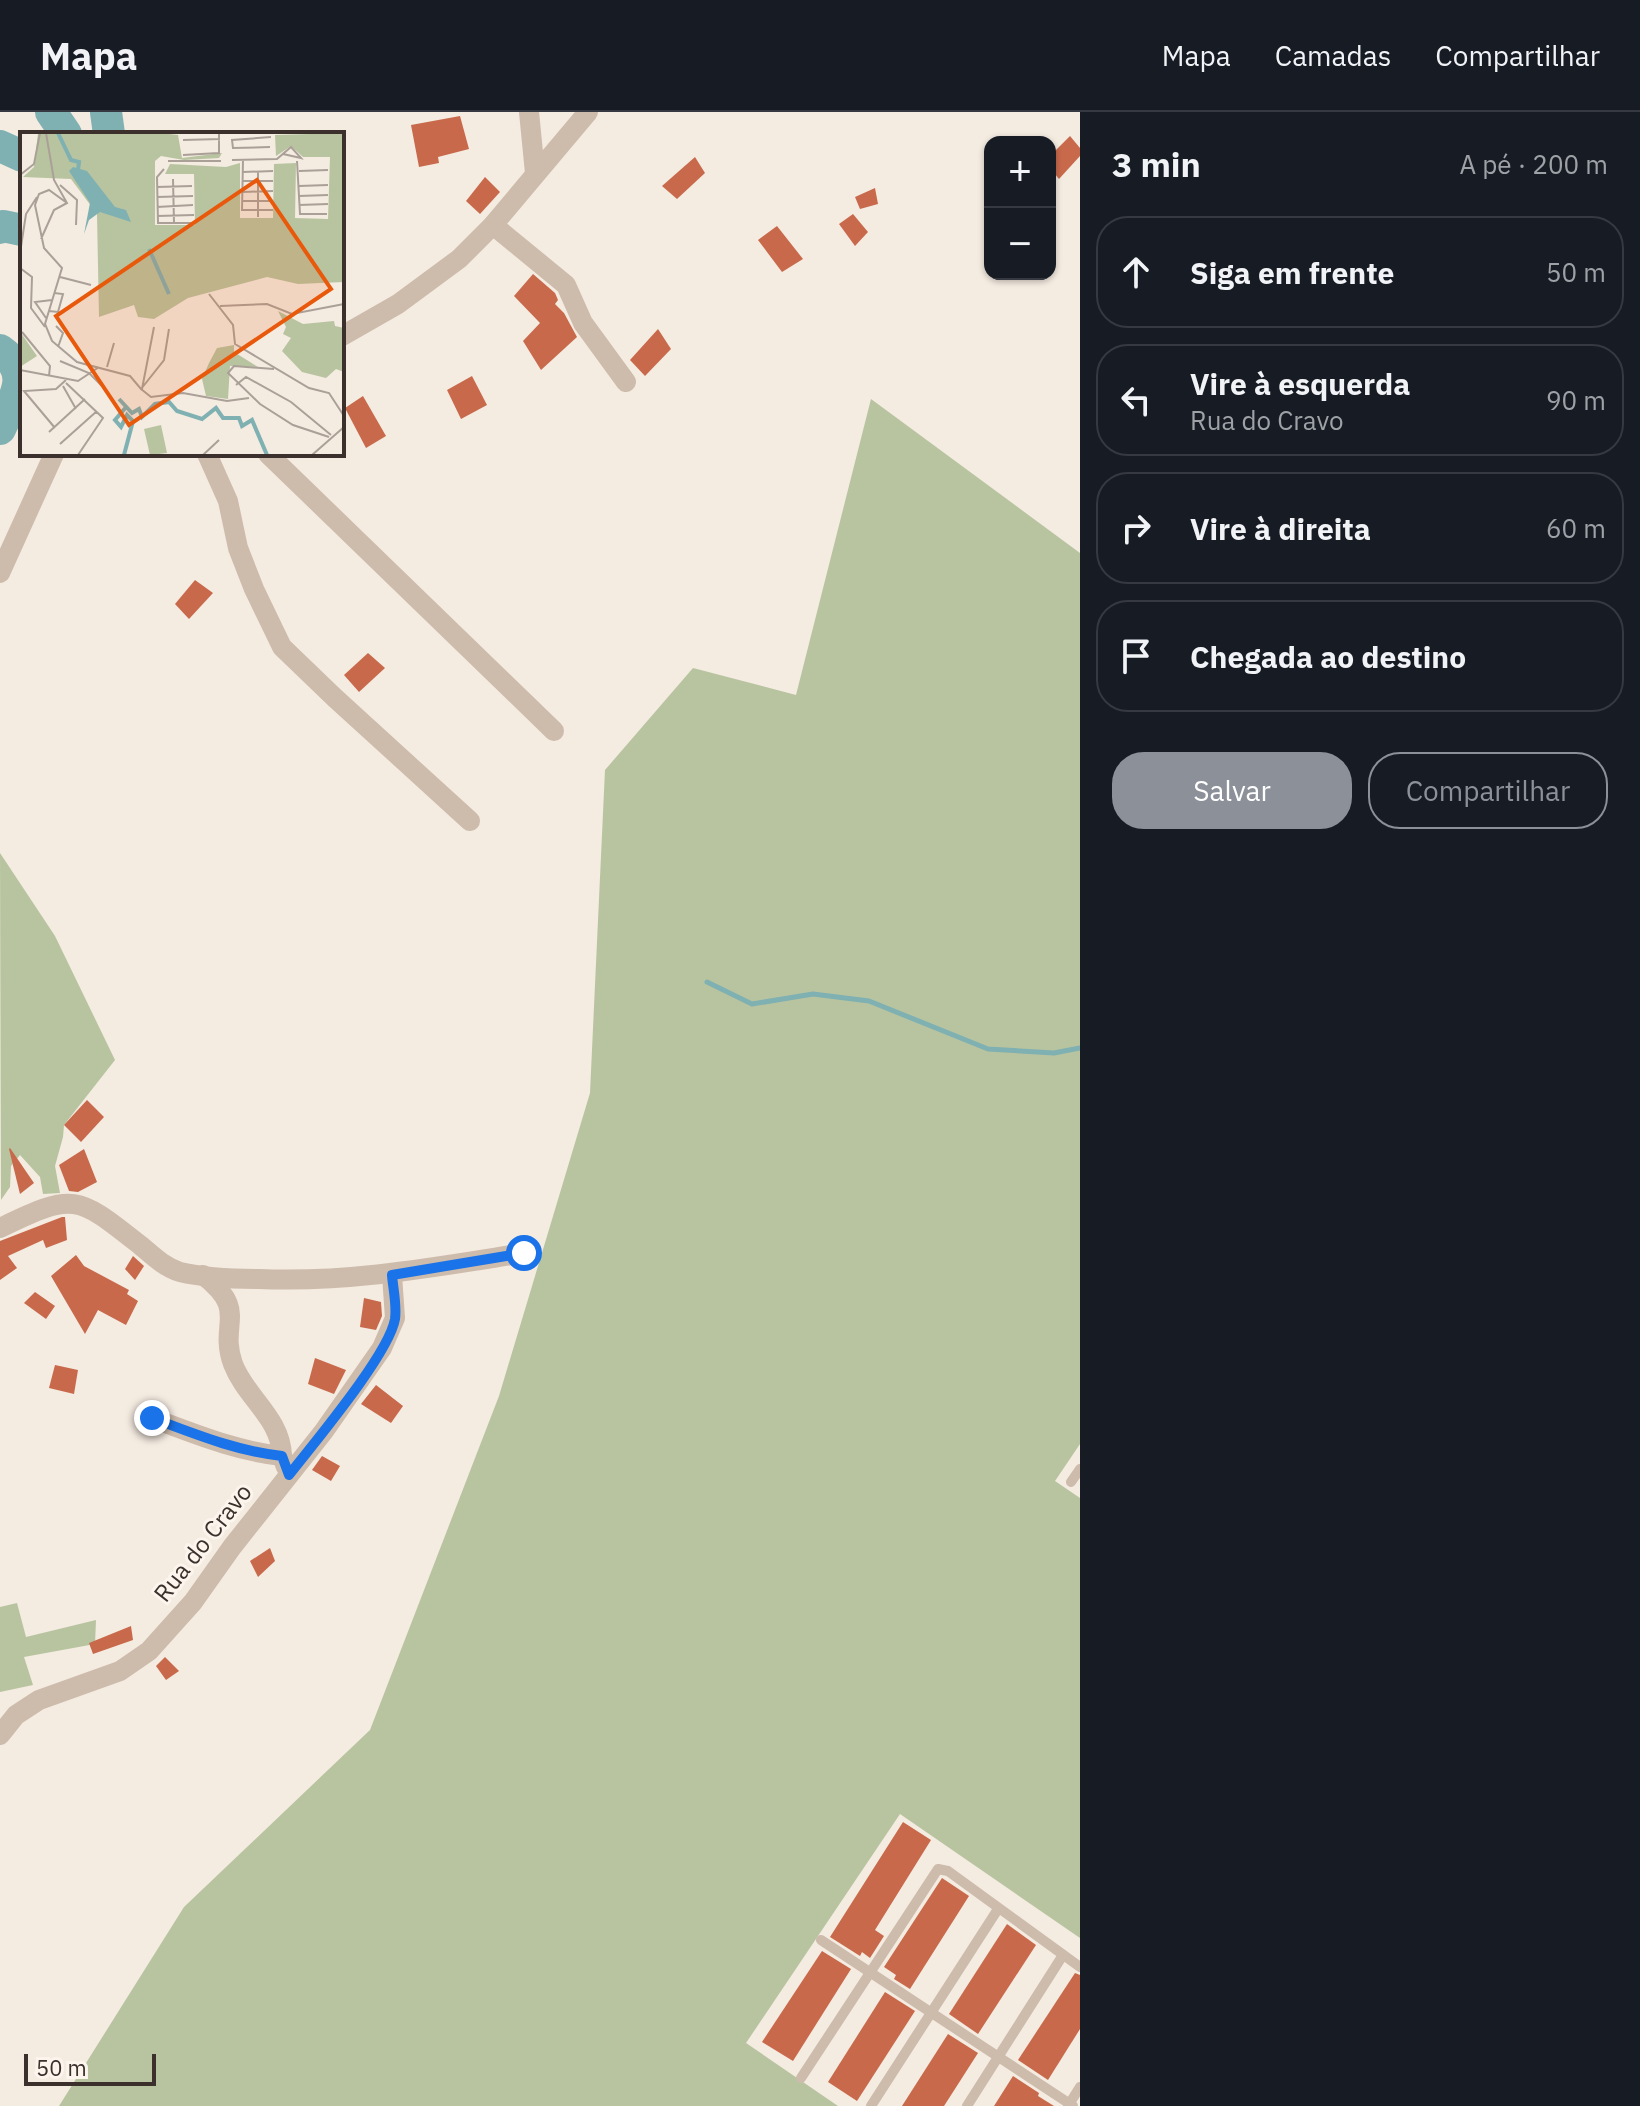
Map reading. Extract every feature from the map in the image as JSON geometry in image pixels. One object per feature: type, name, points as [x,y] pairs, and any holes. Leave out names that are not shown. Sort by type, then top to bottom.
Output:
[{"type":"street","points":[[529,112],[535,173]]},
{"type":"street","points":[[344,335],[424,286],[459,259],[493,225],[588,112]]},
{"type":"street","points":[[493,225],[566,285],[583,323],[626,382]]},
{"type":"street","points":[[0,573],[53,456]]},
{"type":"street","points":[[208,456],[228,501],[238,548],[282,647],[470,821]]},
{"type":"street","points":[[270,456],[554,731]]},
{"type":"street","points":[[0,1228],[40,1208],[59,1203],[78,1205],[95,1210],[163,1264],[178,1271],[290,1281],[392,1275],[524,1253]]},
{"type":"street","points":[[203,1275],[221,1289],[230,1304],[232,1360],[237,1374],[278,1433],[286,1466]]},
{"type":"street","name":"Rua do Cravo","points":[[0,1735],[16,1715],[39,1700],[120,1671],[149,1651],[193,1602],[286,1466],[362,1378],[392,1329],[395,1318],[392,1275]]},
{"type":"street","points":[[152,1418],[286,1466]]},
{"type":"lane","points":[[1071,1482],[1080,1469]]},
{"type":"lane","points":[[801,2078],[938,1869],[948,1871],[1080,1967]]},
{"type":"lane","points":[[871,2106],[998,1909]]},
{"type":"lane","points":[[821,1940],[1070,2105],[1080,2087]]},
{"type":"lane","points":[[967,2106],[1063,1955]]},
{"type":"green space","points":[[871,399],[1080,553],[1080,1444],[1055,1481],[1080,1498],[1080,1938],[900,1814],[746,2043],[838,2106],[59,2106],[184,1907],[370,1730],[499,1396],[590,1093],[605,770],[693,668],[796,695]]},
{"type":"green space","points":[[0,853],[55,936],[115,1060],[64,1125],[55,1166],[60,1193],[43,1194],[40,1177],[20,1155],[11,1166],[10,1187],[1,1200]]},
{"type":"green space","points":[[17,1603],[26,1637],[96,1620],[95,1644],[24,1657],[33,1685],[0,1692],[0,1607]]},
{"type":"building","points":[[460,116],[469,149],[438,157],[439,163],[419,167],[411,125]]},
{"type":"building","points":[[1070,136],[1080,148],[1080,156],[1059,179],[1056,175],[1056,150]]},
{"type":"building","points":[[695,157],[705,173],[677,199],[662,186]]},
{"type":"building","points":[[485,177],[500,192],[480,214],[466,201]]},
{"type":"building","points":[[875,188],[878,204],[860,209],[855,197]]},
{"type":"building","points":[[853,214],[868,232],[855,246],[839,224]]},
{"type":"building","points":[[777,226],[803,259],[782,272],[758,240]]},
{"type":"building","points":[[533,274],[555,293],[558,300],[555,304],[564,313],[577,337],[541,370],[523,341],[540,323],[514,296]]},
{"type":"building","points":[[658,329],[671,349],[645,376],[630,360]]},
{"type":"building","points":[[472,376],[487,405],[461,419],[447,390]]},
{"type":"building","points":[[363,396],[386,436],[366,448],[345,408]]},
{"type":"building","points":[[195,580],[213,593],[189,619],[175,604]]},
{"type":"building","points":[[368,653],[385,668],[359,692],[344,675]]},
{"type":"building","points":[[87,1100],[104,1117],[81,1142],[64,1125]]},
{"type":"building","points":[[9,1149],[34,1183],[20,1194]]},
{"type":"building","points":[[84,1149],[97,1182],[78,1192],[69,1191],[59,1165]]},
{"type":"building","points":[[65,1217],[67,1240],[46,1248],[43,1240],[8,1256],[17,1268],[0,1280],[0,1241]]},
{"type":"building","points":[[76,1255],[84,1266],[129,1290],[127,1294],[138,1301],[126,1325],[98,1310],[85,1334],[51,1276]]},
{"type":"building","points":[[133,1256],[144,1266],[135,1280],[125,1269]]},
{"type":"building","points":[[35,1292],[55,1306],[46,1319],[24,1303]]},
{"type":"building","points":[[364,1298],[381,1302],[382,1316],[376,1330],[360,1327]]},
{"type":"building","points":[[315,1358],[346,1370],[334,1394],[308,1384]]},
{"type":"building","points":[[55,1365],[78,1370],[74,1394],[49,1388]]},
{"type":"building","points":[[376,1385],[403,1406],[391,1423],[361,1404]]},
{"type":"building","points":[[322,1456],[340,1466],[331,1481],[312,1470]]},
{"type":"building","points":[[270,1548],[275,1561],[258,1577],[250,1561]]},
{"type":"building","points":[[131,1626],[133,1640],[93,1654],[89,1643]]},
{"type":"building","points":[[165,1657],[179,1671],[166,1680],[156,1666]]},
{"type":"building","points":[[903,1822],[931,1840],[875,1930],[884,1936],[870,1958],[862,1952],[860,1956],[830,1937]]},
{"type":"building","points":[[942,1878],[969,1896],[910,1989],[894,1979],[896,1975],[884,1967]]},
{"type":"building","points":[[1007,1924],[1036,1945],[978,2034],[949,2014]]},
{"type":"building","points":[[822,1951],[851,1969],[793,2061],[762,2042]]},
{"type":"building","points":[[1075,1973],[1080,1975],[1080,2029],[1048,2080],[1018,2060]]},
{"type":"building","points":[[885,1992],[915,2011],[857,2101],[828,2082]]},
{"type":"building","points":[[948,2034],[978,2053],[944,2106],[902,2106]]},
{"type":"building","points":[[1013,2076],[1039,2093],[1038,2096],[1054,2106],[994,2106]]},
{"type":"waterway","points":[[51,112],[65,132]]},
{"type":"waterway","points":[[106,112],[109,132]]},
{"type":"waterway","points":[[0,146],[20,155]]},
{"type":"waterway","points":[[0,228],[20,230]]},
{"type":"waterway","points":[[0,350],[16,368],[18,378],[15,397],[0,429]]},
{"type":"waterway","points":[[707,982],[752,1004],[813,994],[869,1001],[988,1049],[1054,1053],[1080,1048]]},
{"type":"route","points":[[152,1418],[219,1444],[282,1456],[289,1475],[362,1378],[392,1329],[395,1303],[392,1275],[524,1253]]}]
